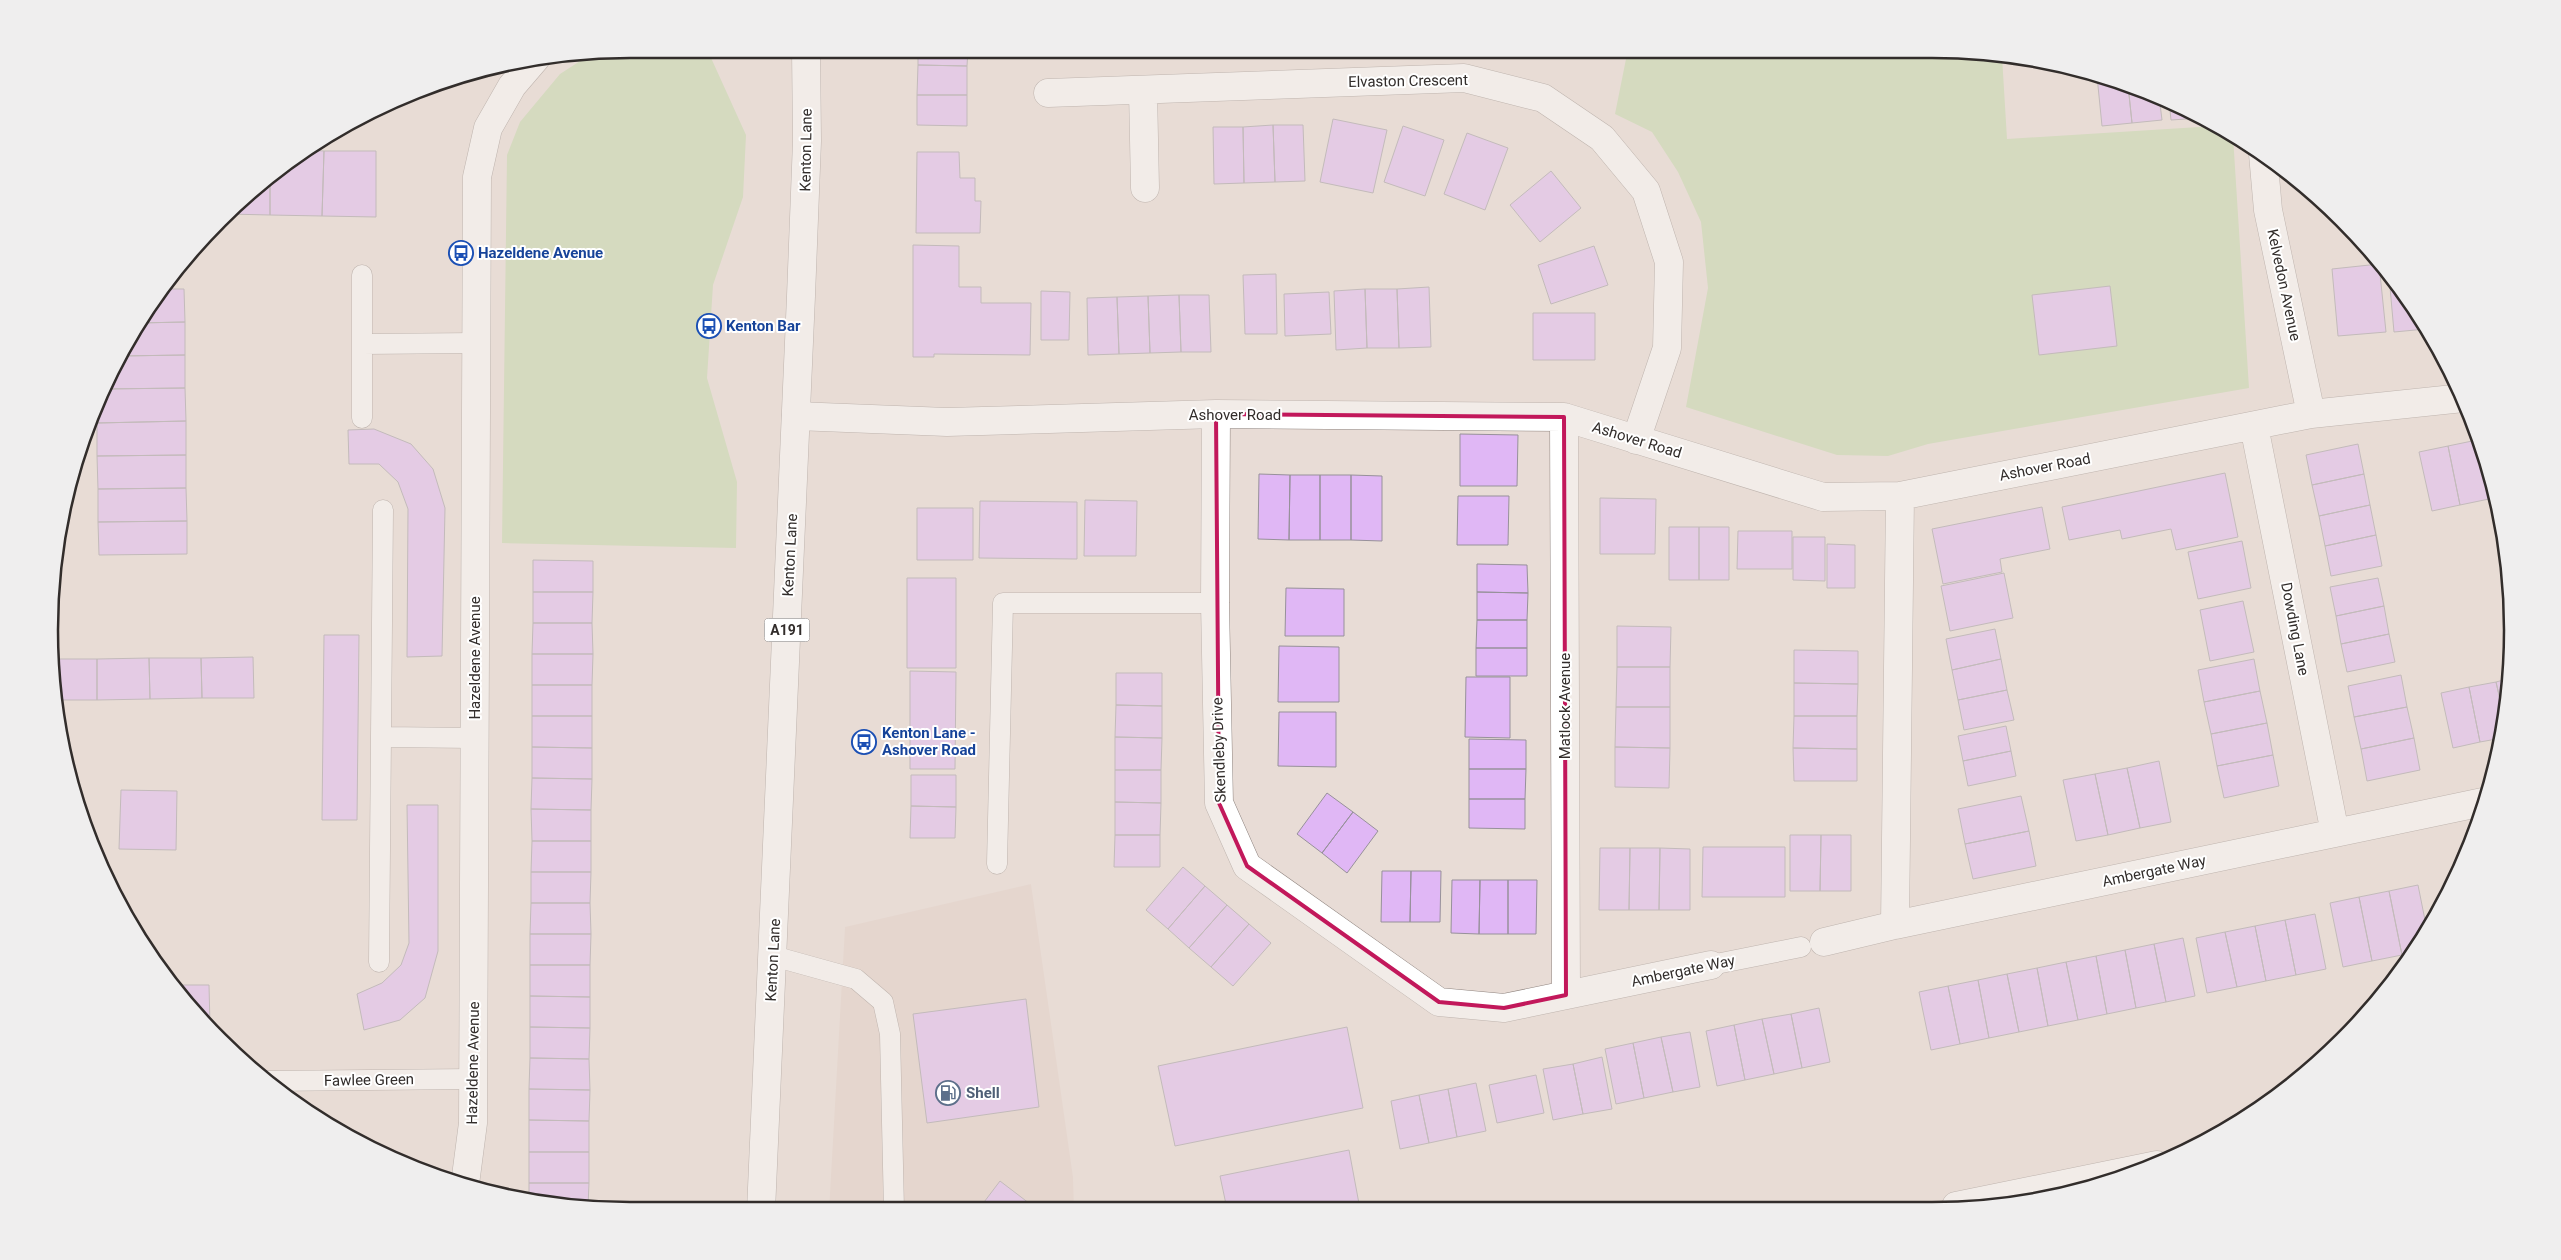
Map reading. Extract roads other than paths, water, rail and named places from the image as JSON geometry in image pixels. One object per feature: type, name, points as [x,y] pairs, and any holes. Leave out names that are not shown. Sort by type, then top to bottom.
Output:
[{"type":"main road","name":"Kenton Lane","points":[[761,1202],[807,141],[806,58]]},
{"type":"main road","name":"Hazeldene Avenue","points":[[466,1178],[473,1123],[477,177],[488,128],[512,86],[528,67]]},
{"type":"main road","name":"Elvaston Crescent","points":[[1048,93],[1464,78],[1543,98],[1602,138],[1646,191],[1669,262],[1667,348],[1636,440]]},
{"type":"main road","points":[[1143,90],[1146,188]]},
{"type":"main road","name":"Kelvedon Avenue","points":[[2264,165],[2268,210],[2311,414]]},
{"type":"main road","name":"Ashover Road","points":[[796,416],[947,422],[1216,414],[1564,417],[1823,497],[1900,496],[2311,414],[2454,399]]},
{"type":"main road","name":"Skendleby Drive","points":[[1216,414],[1215,603],[1219,803],[1247,866],[1439,1002],[1504,1008],[1566,995]]},
{"type":"main road","name":"Matlock Avenue","points":[[1564,417],[1566,995]]},
{"type":"main road","name":"Dowding Lane","points":[[2254,426],[2335,833]]},
{"type":"main road","points":[[1895,925],[1900,496]]},
{"type":"main road","name":"Ambergate Way","points":[[1813,945],[1895,925],[2476,803]]},
{"type":"main road","name":"Ambergate Way","points":[[1566,995],[1711,965]]},
{"type":"main road","points":[[1988,1199],[2100,1177]]},
{"type":"lane","points":[[362,275],[362,418]]},
{"type":"lane","points":[[362,344],[477,343]]},
{"type":"lane","points":[[379,962],[383,510]]},
{"type":"lane","points":[[997,864],[1003,603],[1215,603]]},
{"type":"lane","points":[[381,737],[475,738]]},
{"type":"lane","name":"Ambergate Way","points":[[1711,965],[1813,945]]},
{"type":"lane","points":[[773,956],[856,979],[883,1002],[890,1034],[894,1202]]},
{"type":"lane","name":"Fawlee Green","points":[[277,1081],[473,1079]]},
{"type":"place","name":"Hazeldene Avenue","points":[[461,253]]},
{"type":"place","name":"Kenton Bar","points":[[709,326]]},
{"type":"place","name":"Kenton Lane - Ashover Road","points":[[864,742]]},
{"type":"place","name":"Shell","points":[[948,1093]]}]
